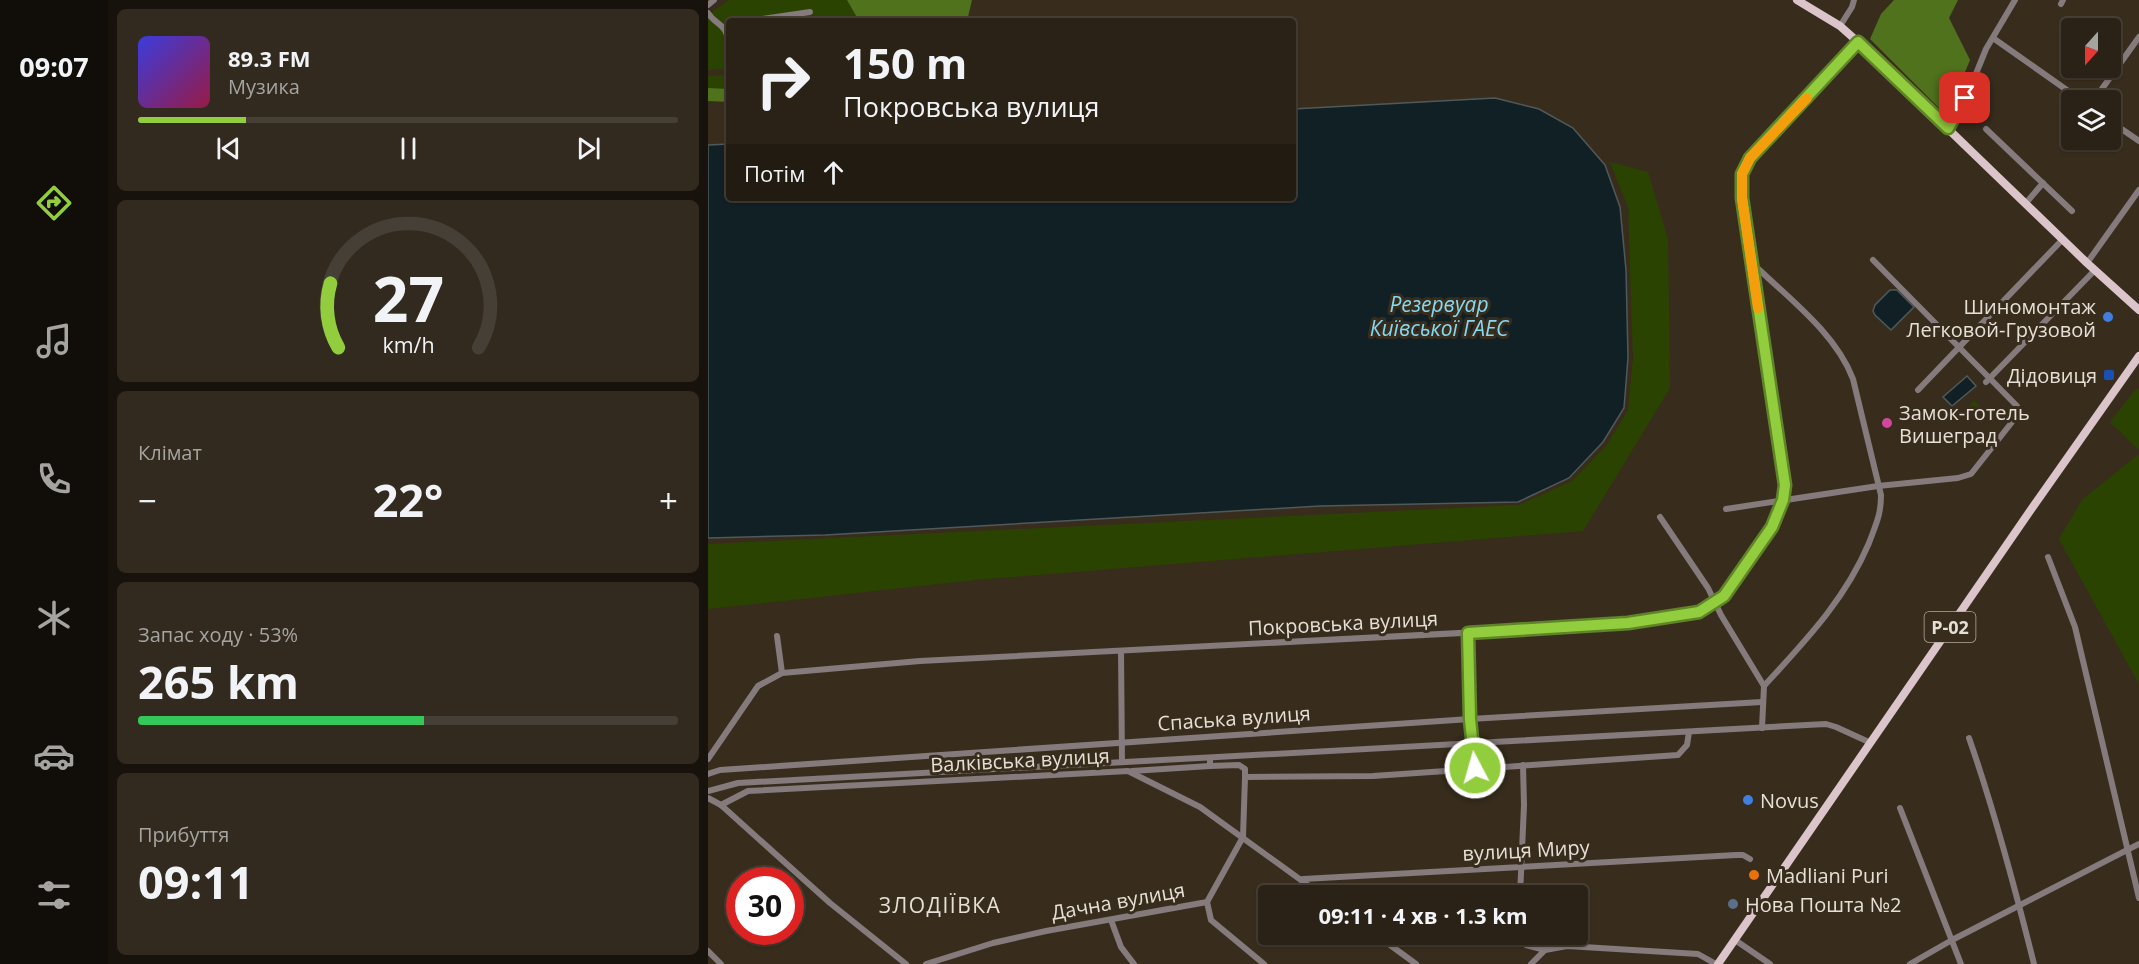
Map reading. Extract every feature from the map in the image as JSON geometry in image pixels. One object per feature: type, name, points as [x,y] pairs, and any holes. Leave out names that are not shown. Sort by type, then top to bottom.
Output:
[{"type":"main road","points":[[1797,0],[1840,26],[1858,42],[2139,310]]},
{"type":"main road","name":"Р-02","points":[[1717,964],[2139,356]]},
{"type":"street","points":[[708,5],[714,0]]},
{"type":"street","points":[[1840,26],[1854,0]]},
{"type":"street","points":[[1948,128],[1971,86],[1986,49],[2015,0]]},
{"type":"street","points":[[769,18],[810,12]]},
{"type":"street","points":[[708,13],[711,19],[726,24]]},
{"type":"street","points":[[2101,90],[2139,37]]},
{"type":"street","points":[[1993,38],[2067,90]]},
{"type":"street","name":"Покровська вулиця","points":[[708,759],[758,686],[782,674],[920,661],[1644,622],[1699,612],[1716,603],[1724,596],[1772,527],[1783,500],[1785,485],[1751,261],[1742,174],[1750,158],[1858,42]]},
{"type":"street","points":[[1986,129],[2072,211]]},
{"type":"street","points":[[2121,129],[2139,141]]},
{"type":"street","points":[[2026,203],[2043,183]]},
{"type":"street","points":[[2088,263],[2139,190]]},
{"type":"street","points":[[1918,390],[2063,239]]},
{"type":"street","points":[[1726,508],[1878,486],[1958,478],[1971,474],[2016,417],[2017,406],[1988,380],[1874,260]]},
{"type":"street","points":[[1751,261],[1819,328],[1846,361],[1853,380],[1881,495],[1881,513],[1863,556],[1843,593],[1764,686],[1762,728]]},
{"type":"street","points":[[1988,380],[2095,270]]},
{"type":"street","points":[[1660,517],[1716,603],[1764,686]]},
{"type":"street","points":[[2048,557],[2075,627],[2139,898]]},
{"type":"street","points":[[1468,633],[1470,719],[1475,768]]},
{"type":"street","points":[[777,636],[782,674]]},
{"type":"street","points":[[1121,651],[1122,762]]},
{"type":"street","name":"Спаська вулиця","points":[[708,774],[720,770],[1122,742],[1762,702]]},
{"type":"street","name":"Спаська вулиця","points":[[708,791],[738,783],[1472,745],[1826,724],[1871,743]]},
{"type":"street","points":[[1128,771],[1239,765],[1245,769],[1245,777],[1373,776],[1678,755],[1687,745],[1689,732]]},
{"type":"street","points":[[1969,738],[1992,803],[2034,964]]},
{"type":"street","points":[[1210,758],[1210,766]]},
{"type":"street","points":[[1521,885],[1523,765]]},
{"type":"street","points":[[980,770],[981,779]]},
{"type":"street","name":"Валківська вулиця","points":[[721,805],[747,791],[1128,771],[1200,807],[1309,885]]},
{"type":"street","name":"Дачна вулиця","points":[[926,964],[993,943],[1046,931],[1207,902],[1244,837],[1245,777]]},
{"type":"street","points":[[792,781],[793,789]]},
{"type":"street","points":[[708,798],[721,805],[830,903],[906,964]]},
{"type":"street","points":[[1900,808],[1961,964]]},
{"type":"street","points":[[1910,964],[2139,843]]},
{"type":"street","name":"вулиця Миру","points":[[1302,879],[1736,855],[1743,855],[1750,859]]},
{"type":"street","points":[[1207,902],[1211,920],[1264,964]]},
{"type":"street","points":[[1111,920],[1120,947],[1134,964]]},
{"type":"street","points":[[1735,940],[1770,964]]},
{"type":"street","points":[[1390,945],[1416,964]]},
{"type":"street","points":[[1526,945],[1545,950],[1567,946],[1686,952],[1706,957],[1717,964]]},
{"type":"street","points":[[1531,964],[1545,950]]},
{"type":"street","points":[[708,951],[722,964]]},
{"type":"green space","points":[[729,0],[847,0],[857,18],[726,18],[726,69],[708,70],[708,15]]},
{"type":"green space","points":[[847,0],[972,0],[968,18],[857,18]]},
{"type":"green space","points":[[1894,0],[1958,0],[1949,18],[1970,60],[1947,116],[1870,39],[1881,14]]},
{"type":"green space","points":[[726,75],[726,99],[708,100],[708,76]]},
{"type":"green space","points":[[708,88],[726,89],[726,102],[708,101]]},
{"type":"green space","points":[[1610,162],[1648,172],[1668,239],[1670,388],[1583,531],[975,580],[708,609],[708,544],[1519,505],[1572,481],[1606,446],[1628,410],[1633,358],[1628,207]]},
{"type":"green space","points":[[2136,389],[2139,389],[2139,450],[2110,422]]},
{"type":"green space","points":[[1974,400],[1985,411],[1979,418],[1968,407]]},
{"type":"green space","points":[[2139,454],[2139,684],[2059,539],[2082,500]]},
{"type":"water","name":"Резервуар Київської ГАЕС","points":[[1495,98],[1539,109],[1573,128],[1605,165],[1620,207],[1626,270],[1628,358],[1624,408],[1603,442],[1569,478],[1518,502],[1320,506],[825,535],[708,538],[708,145],[726,144],[726,201],[1296,201],[1296,109]]},
{"type":"water","points":[[1890,290],[1897,290],[1914,307],[1891,330],[1873,311],[1875,305]]},
{"type":"water","points":[[1967,376],[1976,386],[1952,406],[1943,397]]},
{"type":"slow traffic","points":[[1758,308],[1742,198],[1742,174],[1750,158],[1807,98]]},
{"type":"place","name":"Шиномонтаж Легковой-Грузовой","points":[[2108,317]]},
{"type":"place","name":"Дідовиця","points":[[2109,375]]},
{"type":"place","name":"Замок-готель Вишеград","points":[[1887,423]]},
{"type":"place","name":"Novus","points":[[1748,800]]},
{"type":"place","name":"Madliani Puri","points":[[1754,875]]},
{"type":"place","name":"Нова Пошта №2","points":[[1733,904]]},
{"type":"district","name":"ЗЛОДІЇВКА","points":[[940,905]]},
{"type":"route","points":[[1475,768],[1470,719],[1468,633],[1644,622],[1699,612],[1724,596],[1772,527],[1783,500],[1785,485],[1742,198],[1742,174],[1750,158],[1858,42],[1948,128],[1965,98]]}]
